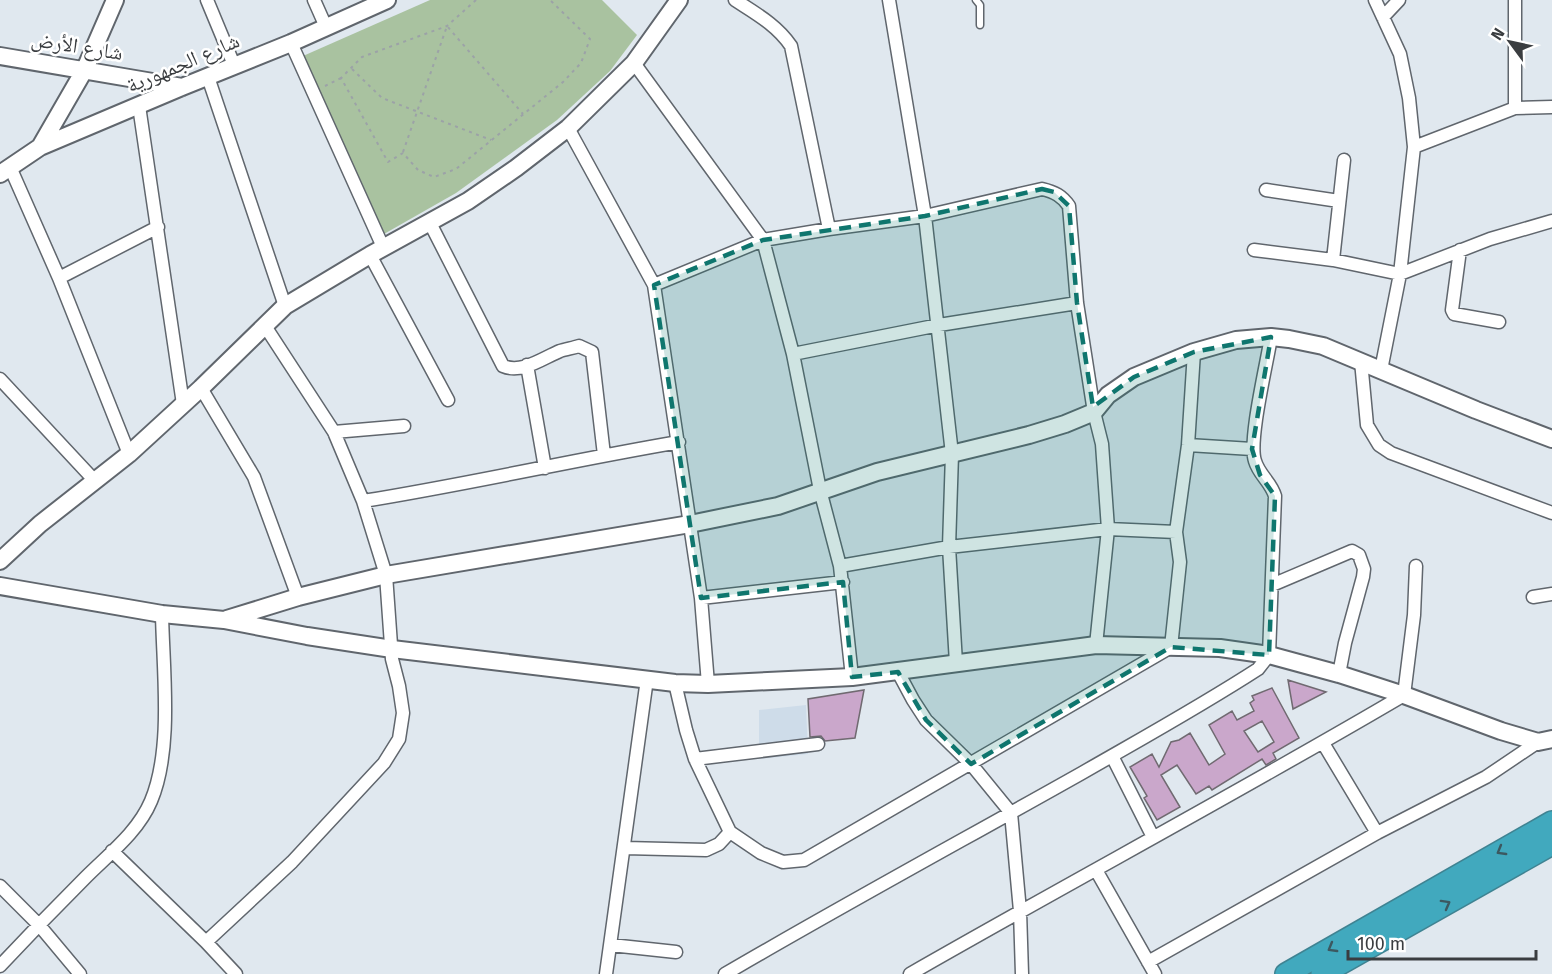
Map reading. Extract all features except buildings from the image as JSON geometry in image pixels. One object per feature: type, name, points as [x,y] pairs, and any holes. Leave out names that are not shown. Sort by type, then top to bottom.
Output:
[{"type":"highway","points":[[1286,974],[1552,822]]},
{"type":"highway","points":[[1322,974],[1552,844]]},
{"type":"street","points":[[40,147],[85,69],[115,0]]},
{"type":"street","points":[[207,0],[234,65]]},
{"type":"street","points":[[314,0],[326,27]]},
{"type":"street","name":"شارع الجمهورية","points":[[5,170],[40,147],[291,43],[387,0]]},
{"type":"street","points":[[0,561],[40,524],[129,454],[285,306],[491,186],[567,128],[634,63],[679,0]]},
{"type":"street","points":[[735,0],[769,23],[791,45],[829,229]]},
{"type":"street","points":[[889,0],[925,216],[939,325],[952,454],[950,547],[956,663]]},
{"type":"street","points":[[1375,0],[1400,54],[1409,99],[1414,147],[1400,274],[1381,370]]},
{"type":"street","points":[[1383,17],[1399,0]]},
{"type":"street","points":[[1515,0],[1515,108]]},
{"type":"street","points":[[291,43],[377,251],[448,400]]},
{"type":"street","name":"شارع الأرض","points":[[0,56],[182,87]]},
{"type":"street","points":[[634,63],[763,240],[793,354],[820,490],[840,566],[852,676]]},
{"type":"street","points":[[208,77],[285,306]]},
{"type":"street","points":[[139,106],[183,404]]},
{"type":"street","points":[[1414,147],[1515,108],[1552,107]]},
{"type":"street","points":[[567,128],[654,285],[701,598],[708,684]]},
{"type":"street","points":[[1333,260],[1344,160]]},
{"type":"street","points":[[5,170],[59,278],[129,454]]},
{"type":"street","points":[[654,285],[763,240],[925,216],[1042,189],[1063,197],[1070,206],[1077,303],[1094,411],[1102,444],[1108,530],[1096,645]]},
{"type":"street","points":[[1266,190],[1339,201]]},
{"type":"street","points":[[1254,250],[1333,260],[1400,274],[1490,239],[1552,221]]},
{"type":"street","points":[[430,223],[503,366],[512,369],[528,365],[562,350],[579,346],[592,352],[604,455]]},
{"type":"street","points":[[59,278],[158,227]]},
{"type":"street","points":[[1460,250],[1452,310],[1454,314],[1499,322]]},
{"type":"street","points":[[793,354],[939,325],[1077,303]]},
{"type":"street","points":[[206,942],[292,862],[384,763],[399,739],[403,713],[392,659],[386,575],[363,501],[334,432],[265,326]]},
{"type":"street","points":[[224,620],[298,597],[386,575],[690,524],[778,506],[820,490],[886,470],[1065,424],[1094,411],[1122,384],[1194,352],[1236,340],[1271,337],[1323,346],[1552,439]]},
{"type":"street","points":[[725,974],[866,892],[1112,756],[1258,669],[1269,655],[1275,496],[1270,483],[1260,475],[1252,449],[1271,337]]},
{"type":"street","points":[[1171,647],[1180,562],[1176,532],[1188,445],[1194,352]]},
{"type":"street","points":[[1361,361],[1367,425],[1379,446],[1391,453],[1552,514]]},
{"type":"street","points":[[528,365],[545,468]]},
{"type":"street","points":[[0,379],[95,481]]},
{"type":"street","points":[[201,388],[254,477],[298,597]]},
{"type":"street","points":[[334,432],[404,426]]},
{"type":"street","points":[[363,501],[458,486],[604,455],[679,442]]},
{"type":"street","points":[[1188,445],[1252,449]]},
{"type":"street","points":[[840,566],[950,547],[1108,530],[1176,532]]},
{"type":"street","points":[[1272,585],[1352,551],[1359,555],[1364,577],[1345,643],[1339,674]]},
{"type":"street","points":[[1404,695],[1414,615],[1416,566]]},
{"type":"street","points":[[701,598],[843,582]]},
{"type":"street","points":[[0,586],[162,614],[224,620],[392,649],[675,683],[708,684],[898,672],[1096,645],[1220,648],[1269,655],[1339,674],[1501,731],[1545,741]]},
{"type":"street","points":[[1533,597],[1552,594]]},
{"type":"street","points":[[0,966],[129,834],[144,814],[157,783],[164,730],[162,614]]},
{"type":"street","points":[[675,683],[695,759],[730,832],[760,853],[783,862],[804,860],[1171,647]]},
{"type":"street","points":[[898,672],[926,720],[971,764],[1011,813],[1020,910],[1022,974]]},
{"type":"street","points":[[606,974],[647,679]]},
{"type":"street","points":[[910,974],[1020,910],[1323,743],[1404,695]]},
{"type":"street","points":[[1148,962],[1377,833],[1486,777],[1545,741]]},
{"type":"street","points":[[1323,743],[1377,833]]},
{"type":"street","points":[[695,759],[760,753],[818,744]]},
{"type":"street","points":[[1112,756],[1153,837]]},
{"type":"street","points":[[625,848],[706,850],[719,844],[730,832]]},
{"type":"street","points":[[112,851],[237,974]]},
{"type":"street","points":[[1096,870],[1155,974]]},
{"type":"street","points":[[0,886],[39,925],[80,974]]},
{"type":"street","points":[[611,945],[676,952]]},
{"type":"lane","points":[[976,0],[980,5],[980,25]]},
{"type":"path","points":[[313,94],[341,78],[362,57],[447,26],[477,0]]},
{"type":"path","points":[[403,153],[418,170],[434,177],[456,169],[563,82],[581,63],[590,39],[550,0]]},
{"type":"path","points":[[341,78],[388,162],[403,153],[447,26]]},
{"type":"path","points":[[447,26],[523,114]]},
{"type":"path","points":[[352,68],[381,98],[491,140]]},
{"type":"highlighted area","points":[[1042,189],[1054,192],[1069,206],[1077,303],[1093,407],[1134,377],[1194,352],[1271,337],[1252,449],[1260,475],[1275,496],[1269,655],[1171,647],[971,764],[926,720],[898,672],[852,677],[843,582],[701,598],[654,285],[763,240],[925,216]]},
{"type":"shaded area","points":[[806,705],[808,754],[759,759],[759,710]]},
{"type":"green space","points":[[430,0],[602,0],[637,35],[610,71],[557,120],[456,193],[384,234],[303,56]]}]
